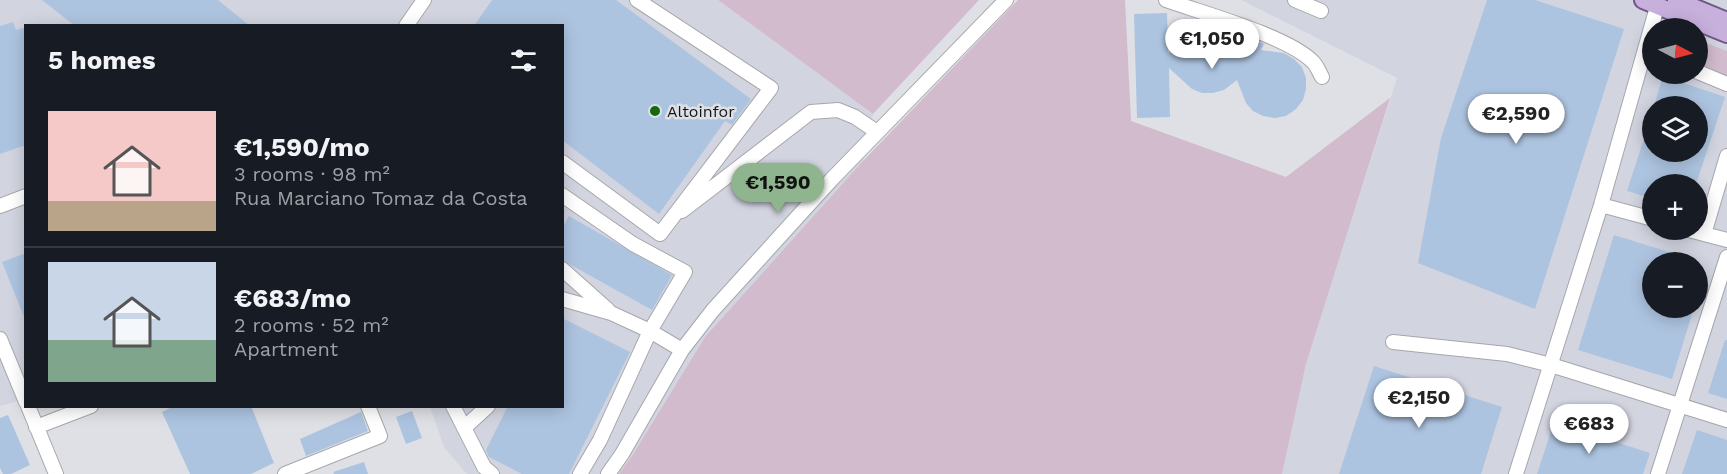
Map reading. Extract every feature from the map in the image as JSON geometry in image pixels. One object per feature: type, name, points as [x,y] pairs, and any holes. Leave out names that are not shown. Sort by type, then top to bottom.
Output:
[{"type":"main road","points":[[1676,0],[1727,21]]},
{"type":"main road","points":[[1650,3],[1727,34]]},
{"type":"street","points":[[407,24],[424,0]]},
{"type":"street","points":[[564,163],[660,234],[771,88],[637,0]]},
{"type":"street","points":[[608,474],[682,350],[713,310],[877,132],[1005,0]]},
{"type":"street","points":[[1166,0],[1263,34],[1294,48],[1313,62],[1322,77]]},
{"type":"street","points":[[1295,0],[1321,11]]},
{"type":"street","points":[[1697,0],[1710,15]]},
{"type":"street","points":[[1650,3],[1650,18]]},
{"type":"street","points":[[1516,474],[1642,76]]},
{"type":"street","points":[[1708,76],[1727,84]]},
{"type":"street","points":[[673,216],[686,209],[811,112],[838,110],[855,117],[877,132]]},
{"type":"street","points":[[1708,220],[1727,156]]},
{"type":"street","points":[[0,206],[24,197]]},
{"type":"street","points":[[564,199],[633,244],[685,272],[650,331],[600,440],[580,474]]},
{"type":"street","points":[[1601,205],[1642,216]]},
{"type":"street","points":[[1708,235],[1727,240]]},
{"type":"street","points":[[1658,474],[1727,257]]},
{"type":"street","points":[[564,271],[611,313]]},
{"type":"street","points":[[564,300],[611,313],[650,331],[682,350]]},
{"type":"street","points":[[0,339],[24,397]]},
{"type":"street","points":[[1393,342],[1507,354],[1551,365],[1727,420]]},
{"type":"street","points":[[28,408],[56,474]]},
{"type":"street","points":[[36,427],[86,408]]},
{"type":"street","points":[[285,474],[380,436],[369,408]]},
{"type":"street","points":[[454,408],[484,467],[492,474]]},
{"type":"street","points":[[464,428],[487,408]]},
{"type":"shaded area","points":[[0,0],[718,0],[873,114],[863,161],[705,337],[619,474],[467,474],[444,447],[430,408],[564,408],[564,24],[24,24],[24,399],[0,406]]},
{"type":"shaded area","points":[[718,0],[979,0],[873,114]]},
{"type":"shaded area","points":[[1018,0],[1125,0],[1131,121],[1286,177],[1390,98],[1306,364],[1282,474],[619,474],[705,337],[863,161]]},
{"type":"shaded area","points":[[1241,0],[1727,0],[1727,474],[1282,474],[1306,364],[1397,78]]},
{"type":"shaded area","points":[[1708,44],[1727,51],[1727,79],[1708,70]]},
{"type":"building","points":[[42,0],[218,0],[248,24],[72,24]]},
{"type":"building","name":"Altoinfor","points":[[492,0],[616,0],[751,99],[732,125],[725,121],[659,214],[564,142],[564,24],[475,24]]},
{"type":"building","points":[[1487,0],[1535,0],[1624,29],[1535,309],[1418,263],[1441,138]]},
{"type":"building","points":[[1167,13],[1168,53],[1194,33],[1204,29],[1226,34],[1241,47],[1245,36],[1264,44],[1261,50],[1284,53],[1302,67],[1306,78],[1303,100],[1286,116],[1275,118],[1263,116],[1253,111],[1246,103],[1237,80],[1224,90],[1202,93],[1192,89],[1169,68],[1170,117],[1137,118],[1134,14]]},
{"type":"building","points":[[13,22],[16,30],[24,28],[24,146],[0,154],[0,26]]},
{"type":"building","points":[[1661,84],[1687,84],[1725,97],[1708,148],[1708,96],[1657,96]]},
{"type":"building","points":[[1642,145],[1642,162],[1703,162],[1699,174],[1642,174],[1642,196],[1627,191]]},
{"type":"building","points":[[569,216],[672,275],[652,310],[564,261],[564,225]]},
{"type":"building","points":[[1614,235],[1669,252],[1642,252],[1642,318],[1691,318],[1672,379],[1578,350]]},
{"type":"building","points":[[24,254],[24,317],[2,262]]},
{"type":"building","points":[[564,319],[630,352],[569,474],[522,474],[489,457],[486,450],[507,408],[564,408]]},
{"type":"building","points":[[1725,340],[1727,340],[1727,399],[1708,393]]},
{"type":"building","points":[[1374,366],[1502,407],[1481,474],[1339,474]]},
{"type":"building","points":[[170,408],[252,408],[274,463],[251,474],[190,474],[162,412]]},
{"type":"building","points":[[412,411],[422,438],[406,444],[396,417]]},
{"type":"building","points":[[361,412],[368,431],[306,456],[300,439]]},
{"type":"building","points":[[8,415],[30,465],[11,474],[3,474],[0,468],[0,418]]},
{"type":"building","points":[[1554,422],[1650,453],[1643,474],[1537,474]]},
{"type":"building","points":[[1697,430],[1727,440],[1727,474],[1682,474]]},
{"type":"building","points":[[364,462],[368,474],[334,474],[333,472]]},
{"type":"place","name":"Altoinfor","points":[[655,111]]}]
